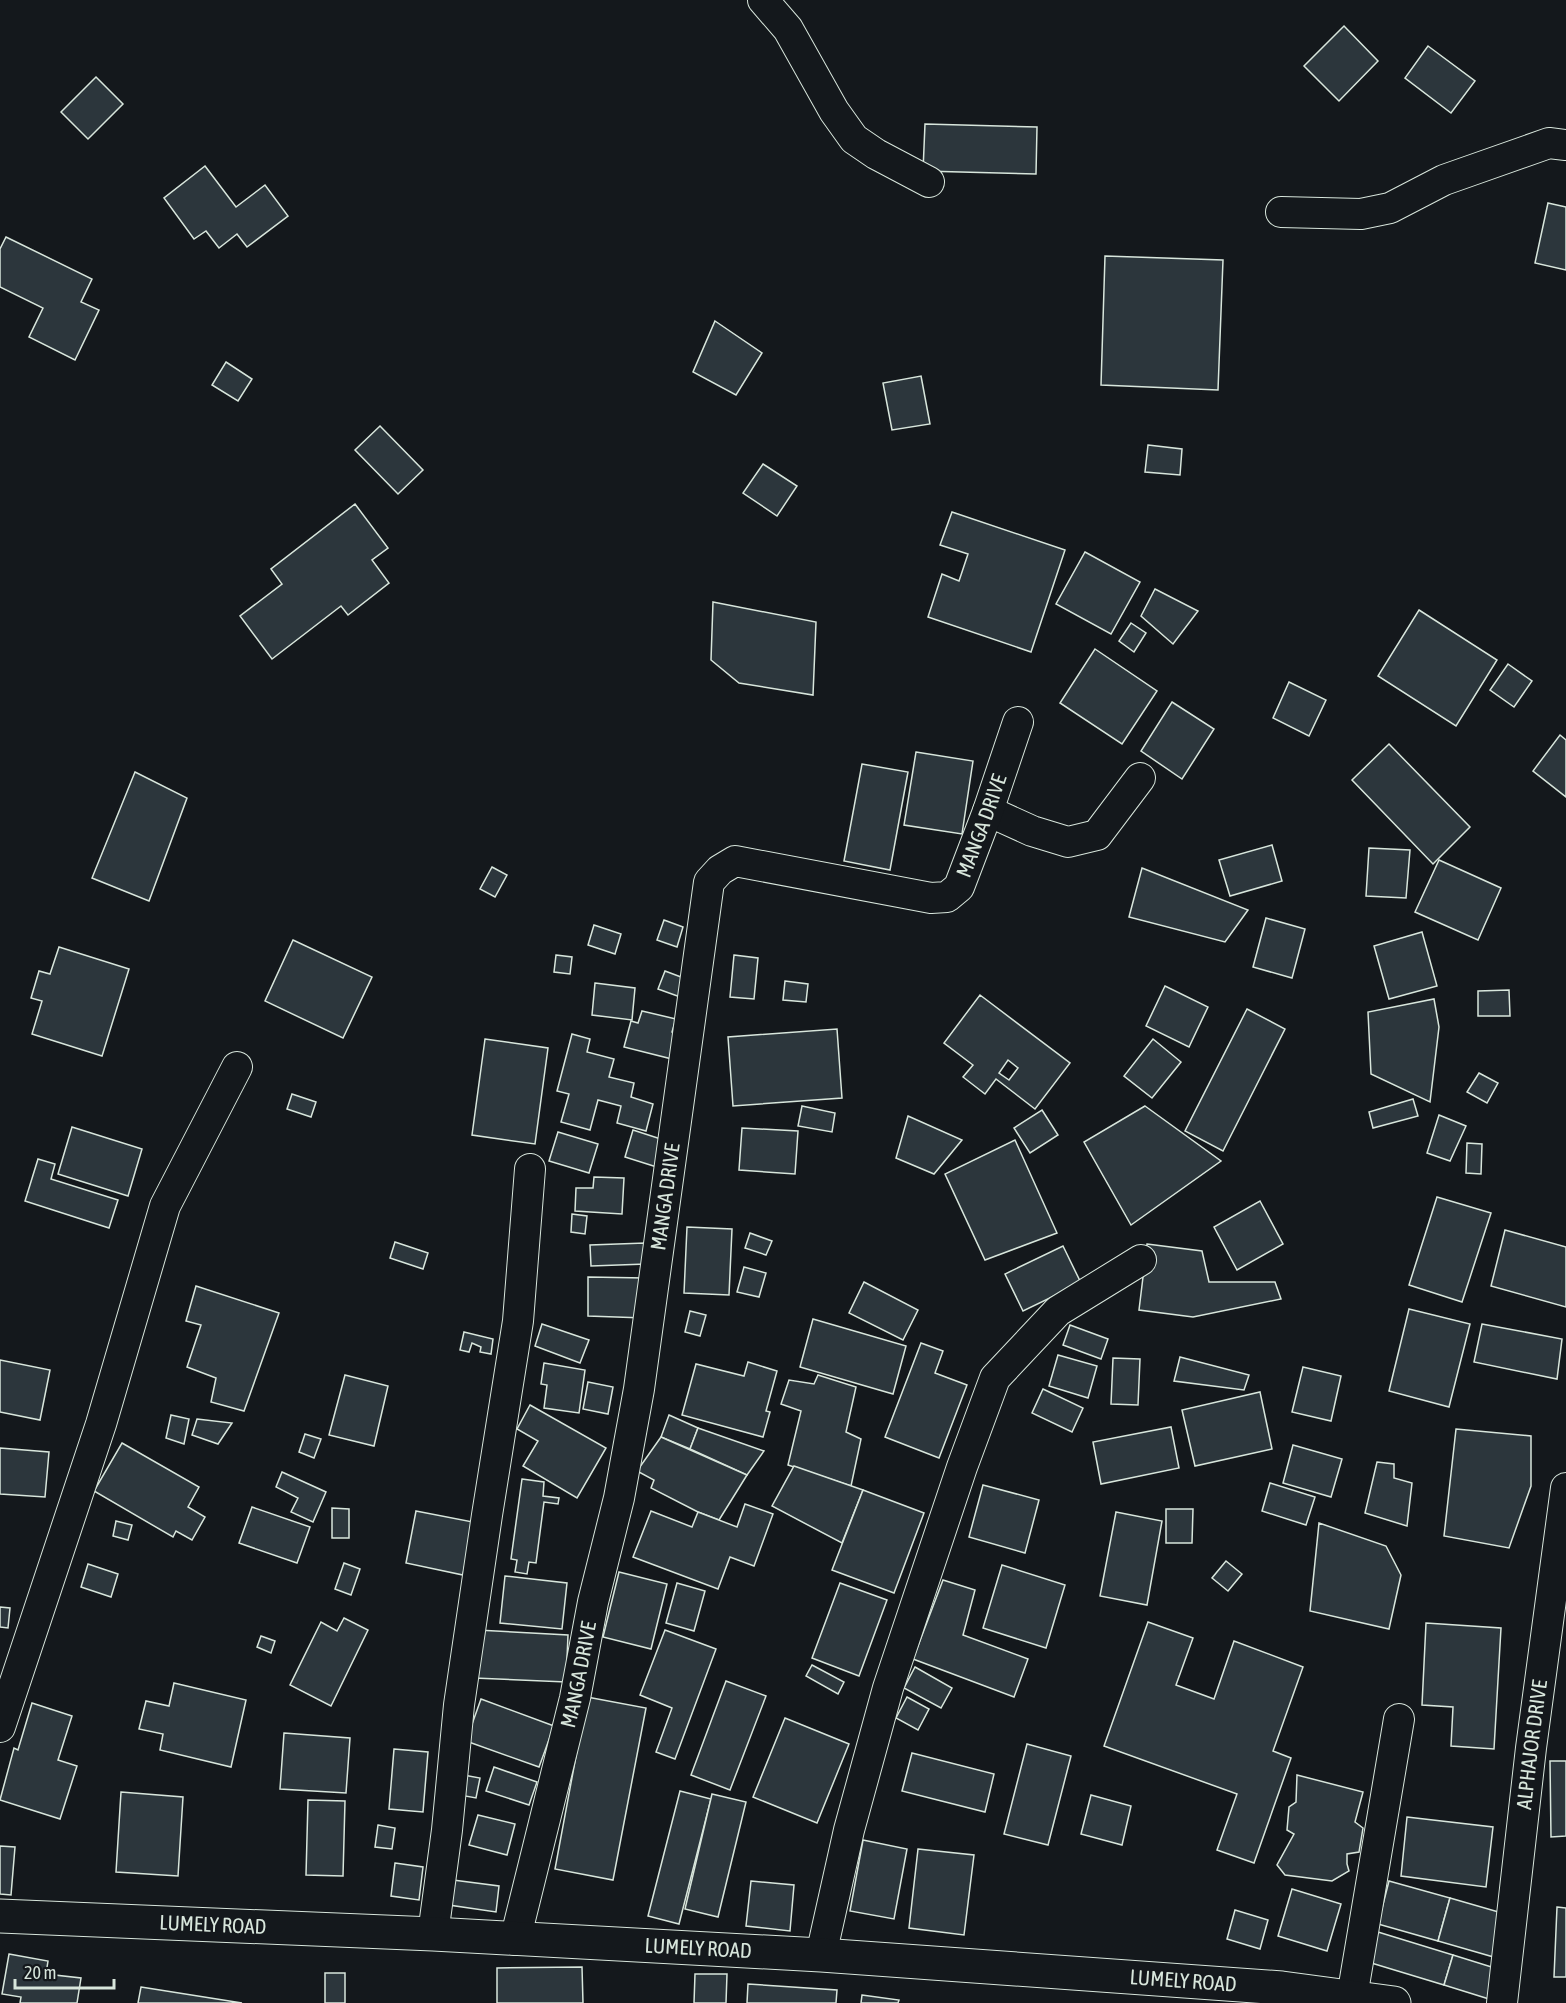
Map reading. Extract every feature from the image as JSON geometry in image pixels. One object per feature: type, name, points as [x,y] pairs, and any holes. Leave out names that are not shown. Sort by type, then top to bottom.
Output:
[{"type":"street","points":[[764,0],[788,29],[834,111],[855,139],[876,154],[929,182]]},
{"type":"street","points":[[1281,212],[1336,215],[1361,214],[1390,208],[1444,180],[1549,143],[1566,145]]},
{"type":"street","name":"MANGA DRIVE","points":[[515,1940],[575,1698],[593,1602],[619,1498],[639,1389],[709,882],[720,870],[735,861],[931,897],[947,897],[959,887],[1018,722]]},
{"type":"street","points":[[988,811],[1032,831],[1068,842],[1097,835],[1140,778]]},
{"type":"street","points":[[0,1727],[101,1424],[165,1206],[237,1067]]},
{"type":"street","points":[[433,1934],[447,1830],[459,1705],[518,1321],[530,1169]]},
{"type":"street","points":[[820,1955],[849,1830],[888,1688],[962,1467],[995,1378],[1058,1311],[1142,1260]]},
{"type":"street","name":"ALPHAJOR DRIVE","points":[[1502,2003],[1531,1748],[1566,1488]]},
{"type":"street","points":[[1352,1997],[1399,1719]]},
{"type":"street","name":"LUMELY ROAD","points":[[0,1916],[433,1934],[820,1955],[1282,1988],[1394,2003]]},
{"type":"building","points":[[1344,26],[1378,61],[1339,101],[1304,66]]},
{"type":"building","points":[[1428,46],[1475,81],[1451,113],[1405,78]]},
{"type":"building","points":[[96,77],[123,104],[88,139],[61,112]]},
{"type":"building","points":[[925,124],[1037,127],[1036,174],[923,171]]},
{"type":"building","points":[[205,166],[236,207],[265,185],[288,216],[247,247],[237,234],[219,248],[206,231],[194,239],[164,198]]},
{"type":"building","points":[[1548,203],[1566,207],[1566,270],[1535,263]]},
{"type":"building","points":[[6,237],[92,279],[81,302],[99,310],[75,360],[29,337],[43,308],[0,287],[0,249]]},
{"type":"building","points":[[1105,256],[1223,260],[1218,390],[1101,385]]},
{"type":"building","points":[[715,321],[762,353],[736,395],[693,372]]},
{"type":"building","points":[[226,362],[252,379],[238,401],[212,385]]},
{"type":"building","points":[[921,376],[930,424],[892,430],[883,383]]},
{"type":"building","points":[[380,426],[423,470],[398,494],[355,450]]},
{"type":"building","points":[[1148,445],[1182,449],[1180,475],[1145,472]]},
{"type":"building","points":[[763,464],[797,486],[777,516],[743,493]]},
{"type":"building","points":[[355,504],[388,548],[372,560],[389,583],[348,615],[341,606],[272,659],[240,616],[282,584],[271,569]]},
{"type":"building","points":[[952,512],[1065,550],[1031,652],[928,617],[942,574],[959,581],[968,554],[940,545]]},
{"type":"building","points":[[1085,552],[1140,582],[1111,634],[1056,604]]},
{"type":"building","points":[[1155,589],[1198,611],[1173,644],[1141,616]]},
{"type":"building","points":[[713,602],[816,622],[813,695],[739,683],[711,660]]},
{"type":"building","points":[[1419,610],[1497,660],[1456,726],[1378,676]]},
{"type":"building","points":[[1131,623],[1146,633],[1134,652],[1119,641]]},
{"type":"building","points":[[1095,649],[1157,691],[1122,744],[1060,703]]},
{"type":"building","points":[[1508,664],[1532,681],[1514,707],[1490,690]]},
{"type":"building","points":[[1289,682],[1326,700],[1309,736],[1273,718]]},
{"type":"building","points":[[1172,702],[1214,729],[1182,779],[1141,751]]},
{"type":"building","points":[[1560,735],[1566,740],[1566,797],[1533,771]]},
{"type":"building","points":[[1389,744],[1470,827],[1433,864],[1352,780]]},
{"type":"building","points":[[916,752],[973,761],[962,834],[904,825]]},
{"type":"building","points":[[862,764],[908,772],[890,870],[844,861]]},
{"type":"building","points":[[135,772],[187,798],[149,901],[92,878]]},
{"type":"building","points":[[1272,845],[1282,881],[1230,896],[1219,860]]},
{"type":"building","points":[[1369,848],[1410,850],[1406,898],[1366,896]]},
{"type":"building","points":[[1439,860],[1501,888],[1478,940],[1415,912]]},
{"type":"building","points":[[492,867],[507,875],[495,897],[480,889]]},
{"type":"building","points":[[1142,868],[1248,910],[1225,942],[1129,917]]},
{"type":"building","points":[[1266,918],[1305,929],[1292,978],[1253,967]]},
{"type":"building","points":[[664,920],[683,927],[677,947],[657,940]]},
{"type":"building","points":[[594,925],[621,934],[615,954],[588,945]]},
{"type":"building","points":[[1422,932],[1437,986],[1389,999],[1374,946]]},
{"type":"building","points":[[293,940],[372,977],[343,1038],[265,1001]]},
{"type":"building","points":[[59,947],[129,969],[102,1056],[32,1034],[42,1001],[31,998],[39,971],[50,974]]},
{"type":"building","points":[[556,955],[572,957],[570,974],[554,972]]},
{"type":"building","points":[[734,955],[758,958],[754,999],[730,997]]},
{"type":"building","points":[[665,971],[689,980],[683,998],[658,989]]},
{"type":"building","points":[[785,981],[808,984],[806,1002],[783,1000]]},
{"type":"building","points":[[595,983],[635,988],[632,1020],[592,1015]]},
{"type":"building","points":[[1165,986],[1208,1007],[1189,1047],[1146,1026]]},
{"type":"building","points":[[1509,990],[1510,1016],[1478,1016],[1478,991]]},
{"type":"building","points":[[980,995],[1070,1063],[1035,1109],[996,1079],[985,1094],[963,1077],[973,1065],[944,1043]],"holes":[[[1008,1060],[1018,1068],[1009,1080],[999,1073]]]},
{"type":"building","points":[[1434,999],[1439,1027],[1430,1102],[1371,1074],[1368,1012]]},
{"type":"building","points":[[1247,1009],[1285,1029],[1223,1151],[1185,1131]]},
{"type":"building","points":[[642,1011],[676,1019],[672,1032],[679,1034],[672,1059],[624,1047],[631,1021],[638,1023]]},
{"type":"building","points":[[837,1029],[842,1098],[733,1106],[728,1037]]},
{"type":"building","points":[[572,1034],[590,1039],[587,1052],[614,1059],[609,1077],[634,1083],[631,1097],[653,1104],[646,1131],[617,1123],[621,1106],[598,1100],[590,1130],[561,1122],[569,1094],[557,1091]]},
{"type":"building","points":[[485,1039],[548,1048],[535,1144],[472,1135]]},
{"type":"building","points":[[1153,1039],[1181,1062],[1152,1098],[1124,1076]]},
{"type":"building","points":[[1479,1073],[1498,1083],[1487,1103],[1467,1092]]},
{"type":"building","points":[[292,1094],[316,1102],[311,1117],[287,1109]]},
{"type":"building","points":[[1413,1099],[1418,1116],[1373,1128],[1369,1112]]},
{"type":"building","points":[[802,1106],[835,1113],[832,1132],[798,1126]]},
{"type":"building","points":[[1145,1106],[1221,1161],[1131,1225],[1084,1142]]},
{"type":"building","points":[[1042,1110],[1058,1135],[1030,1153],[1014,1128]]},
{"type":"building","points":[[1439,1115],[1466,1126],[1450,1161],[1427,1153]]},
{"type":"building","points":[[908,1116],[962,1140],[934,1174],[896,1158]]},
{"type":"building","points":[[72,1127],[142,1149],[128,1196],[58,1174]]},
{"type":"building","points":[[742,1128],[798,1131],[795,1174],[739,1170]]},
{"type":"building","points":[[633,1130],[670,1142],[663,1169],[625,1157]]},
{"type":"building","points":[[558,1132],[598,1144],[589,1173],[549,1161]]},
{"type":"building","points":[[1015,1140],[1057,1233],[985,1260],[945,1174]]},
{"type":"building","points":[[1467,1143],[1482,1144],[1481,1174],[1466,1173]]},
{"type":"building","points":[[38,1159],[55,1164],[51,1179],[118,1200],[109,1228],[25,1201]]},
{"type":"building","points":[[594,1177],[624,1178],[622,1214],[575,1211],[576,1188],[593,1188]]},
{"type":"building","points":[[1437,1197],[1491,1213],[1462,1302],[1409,1285]]},
{"type":"building","points":[[1260,1201],[1283,1244],[1237,1270],[1214,1227]]},
{"type":"building","points":[[572,1214],[587,1216],[585,1234],[571,1232]]},
{"type":"building","points":[[687,1227],[732,1229],[729,1295],[684,1293]]},
{"type":"building","points":[[1505,1230],[1566,1247],[1566,1307],[1491,1286]]},
{"type":"building","points":[[750,1233],[772,1241],[766,1255],[745,1248]]},
{"type":"building","points":[[395,1242],[428,1253],[423,1269],[390,1258]]},
{"type":"building","points":[[645,1243],[646,1264],[591,1266],[590,1245]]},
{"type":"building","points":[[1147,1244],[1202,1251],[1209,1282],[1275,1282],[1281,1299],[1193,1317],[1139,1310]]},
{"type":"building","points":[[1063,1246],[1081,1283],[1023,1311],[1005,1274]]},
{"type":"building","points":[[744,1267],[766,1273],[759,1297],[737,1292]]},
{"type":"building","points":[[588,1277],[645,1278],[644,1318],[588,1316]]},
{"type":"building","points":[[864,1282],[918,1310],[903,1340],[849,1313]]},
{"type":"building","points":[[196,1286],[279,1313],[244,1411],[211,1402],[216,1378],[187,1367],[201,1325],[186,1321]]},
{"type":"building","points":[[1409,1309],[1470,1324],[1449,1407],[1389,1391]]},
{"type":"building","points":[[690,1311],[706,1315],[700,1336],[685,1332]]},
{"type":"building","points":[[813,1319],[906,1346],[893,1394],[800,1367]]},
{"type":"building","points":[[542,1324],[589,1340],[580,1363],[535,1346]]},
{"type":"building","points":[[1482,1324],[1562,1339],[1557,1379],[1474,1362]]},
{"type":"building","points":[[1070,1325],[1108,1339],[1101,1359],[1063,1345]]},
{"type":"building","points":[[464,1332],[493,1339],[491,1354],[480,1352],[481,1347],[472,1343],[469,1352],[460,1350]]},
{"type":"building","points":[[921,1343],[943,1351],[935,1373],[967,1385],[939,1458],[885,1437]]},
{"type":"building","points":[[1058,1355],[1097,1366],[1088,1398],[1049,1386]]},
{"type":"building","points":[[1180,1357],[1249,1375],[1244,1390],[1174,1381]]},
{"type":"building","points":[[1113,1358],[1140,1359],[1138,1405],[1111,1404]]},
{"type":"building","points":[[0,1360],[50,1370],[40,1420],[0,1412]]},
{"type":"building","points":[[748,1362],[777,1371],[766,1411],[770,1412],[763,1437],[682,1415],[696,1364],[744,1376]]},
{"type":"building","points":[[544,1363],[585,1370],[579,1413],[544,1408],[547,1385],[541,1384]]},
{"type":"building","points":[[1303,1367],[1341,1376],[1331,1421],[1292,1412]]},
{"type":"building","points":[[345,1375],[388,1386],[374,1446],[329,1435]]},
{"type":"building","points":[[818,1375],[856,1387],[846,1432],[861,1439],[851,1486],[788,1465],[801,1411],[781,1404],[789,1380],[814,1384]]},
{"type":"building","points":[[588,1382],[613,1387],[608,1414],[583,1409]]},
{"type":"building","points":[[1043,1389],[1083,1408],[1072,1432],[1032,1413]]},
{"type":"building","points":[[1260,1392],[1272,1449],[1195,1466],[1182,1410]]},
{"type":"building","points":[[530,1405],[606,1448],[577,1498],[523,1466],[538,1441],[517,1429]]},
{"type":"building","points":[[171,1415],[189,1419],[184,1444],[166,1438]]},
{"type":"building","points":[[669,1415],[698,1428],[690,1449],[661,1437]]},
{"type":"building","points":[[197,1419],[232,1423],[218,1444],[192,1435]]},
{"type":"building","points":[[1171,1427],[1179,1468],[1101,1484],[1093,1442]]},
{"type":"building","points":[[698,1428],[764,1451],[747,1475],[690,1449]]},
{"type":"building","points":[[1456,1429],[1531,1436],[1531,1486],[1509,1548],[1444,1536]]},
{"type":"building","points":[[305,1434],[321,1439],[314,1458],[299,1452]]},
{"type":"building","points":[[661,1437],[747,1475],[719,1520],[651,1488],[654,1480],[637,1471]]},
{"type":"building","points":[[122,1443],[199,1487],[188,1507],[205,1517],[192,1540],[176,1531],[173,1537],[94,1491]]},
{"type":"building","points":[[1293,1445],[1342,1459],[1331,1497],[1283,1483]]},
{"type":"building","points":[[0,1448],[49,1452],[45,1497],[0,1494]]},
{"type":"building","points":[[1377,1462],[1394,1464],[1394,1478],[1412,1483],[1407,1526],[1365,1513]]},
{"type":"building","points":[[794,1466],[863,1490],[842,1543],[772,1506]]},
{"type":"building","points":[[282,1472],[326,1492],[313,1522],[291,1512],[298,1498],[276,1487]]},
{"type":"building","points":[[522,1479],[544,1482],[543,1496],[559,1498],[558,1504],[544,1502],[536,1563],[529,1562],[527,1574],[515,1572],[517,1560],[511,1559]]},
{"type":"building","points":[[1270,1483],[1315,1497],[1306,1525],[1262,1511]]},
{"type":"building","points":[[983,1485],[1039,1500],[1025,1553],[969,1537]]},
{"type":"building","points":[[863,1490],[924,1513],[894,1593],[832,1570]]},
{"type":"building","points":[[745,1504],[773,1514],[754,1566],[730,1557],[718,1589],[633,1557],[651,1511],[692,1527],[698,1512],[737,1527]]},
{"type":"building","points":[[252,1507],[310,1527],[297,1563],[239,1543]]},
{"type":"building","points":[[332,1508],[349,1509],[349,1538],[332,1538]]},
{"type":"building","points":[[1166,1509],[1193,1509],[1192,1543],[1166,1543]]},
{"type":"building","points":[[416,1511],[473,1522],[463,1575],[406,1563]]},
{"type":"building","points":[[1116,1512],[1162,1521],[1147,1605],[1100,1596]]},
{"type":"building","points":[[116,1521],[132,1525],[128,1540],[113,1536]]},
{"type":"building","points":[[1319,1523],[1386,1546],[1401,1575],[1389,1629],[1310,1611]]},
{"type":"building","points":[[1226,1561],[1242,1574],[1228,1591],[1212,1578]]},
{"type":"building","points":[[344,1563],[360,1569],[351,1595],[335,1589]]},
{"type":"building","points":[[88,1564],[118,1574],[111,1597],[81,1587]]},
{"type":"building","points":[[1002,1565],[1065,1585],[1046,1648],[983,1628]]},
{"type":"building","points":[[619,1572],[667,1584],[651,1649],[603,1637]]},
{"type":"building","points":[[505,1576],[567,1583],[562,1629],[500,1623]]},
{"type":"building","points":[[943,1580],[975,1590],[963,1635],[1028,1659],[1014,1697],[913,1659]]},
{"type":"building","points":[[677,1583],[705,1591],[694,1631],[666,1623]]},
{"type":"building","points":[[840,1583],[887,1600],[859,1676],[812,1658]]},
{"type":"building","points":[[0,1607],[10,1608],[8,1628],[0,1627]]},
{"type":"building","points":[[344,1618],[368,1630],[331,1706],[290,1685],[321,1622],[337,1631]]},
{"type":"building","points":[[1148,1622],[1193,1638],[1176,1685],[1214,1699],[1234,1641],[1303,1667],[1273,1751],[1291,1758],[1254,1863],[1217,1850],[1237,1794],[1104,1746]]},
{"type":"building","points":[[1426,1623],[1501,1628],[1494,1749],[1451,1746],[1453,1707],[1422,1705]]},
{"type":"building","points":[[477,1630],[568,1635],[566,1682],[474,1678]]},
{"type":"building","points":[[665,1630],[716,1649],[675,1759],[656,1752],[672,1708],[640,1695]]},
{"type":"building","points":[[261,1636],[275,1641],[271,1653],[257,1647]]},
{"type":"building","points":[[812,1665],[844,1682],[838,1694],[806,1676]]},
{"type":"building","points":[[915,1667],[952,1688],[941,1708],[904,1688]]},
{"type":"building","points":[[726,1681],[766,1696],[730,1790],[691,1775]]},
{"type":"building","points":[[174,1683],[246,1700],[231,1767],[160,1750],[163,1734],[139,1729],[146,1701],[169,1706]]},
{"type":"building","points":[[587,1697],[646,1708],[613,1880],[555,1869]]},
{"type":"building","points":[[907,1697],[929,1709],[918,1730],[896,1718]]},
{"type":"building","points":[[481,1699],[554,1726],[539,1767],[466,1741]]},
{"type":"building","points":[[32,1703],[72,1716],[58,1760],[77,1766],[60,1819],[0,1800],[14,1748],[18,1750]]},
{"type":"building","points":[[785,1718],[849,1744],[817,1823],[753,1797]]},
{"type":"building","points":[[284,1733],[350,1738],[346,1793],[280,1789]]},
{"type":"building","points":[[1027,1744],[1071,1756],[1048,1845],[1004,1834]]},
{"type":"building","points":[[394,1749],[428,1752],[423,1812],[389,1809]]},
{"type":"building","points":[[912,1753],[994,1774],[985,1812],[902,1791]]},
{"type":"building","points":[[1550,1761],[1566,1761],[1566,1836],[1551,1837]]},
{"type":"building","points":[[494,1767],[537,1782],[529,1805],[486,1791]]},
{"type":"building","points":[[458,1774],[480,1778],[476,1798],[454,1794]]},
{"type":"building","points":[[1297,1775],[1363,1792],[1355,1822],[1363,1828],[1359,1852],[1347,1854],[1349,1871],[1332,1881],[1285,1875],[1277,1865],[1294,1834],[1287,1830],[1289,1807],[1296,1802]]},
{"type":"building","points":[[680,1791],[711,1799],[679,1924],[648,1916]]},
{"type":"building","points":[[121,1792],[183,1797],[178,1876],[116,1872]]},
{"type":"building","points":[[712,1794],[746,1802],[718,1917],[685,1909]]},
{"type":"building","points":[[1091,1795],[1131,1806],[1122,1845],[1081,1834]]},
{"type":"building","points":[[308,1800],[345,1801],[343,1876],[306,1875]]},
{"type":"building","points":[[478,1815],[515,1824],[507,1855],[469,1845]]},
{"type":"building","points":[[1407,1817],[1493,1827],[1486,1887],[1401,1876]]},
{"type":"building","points":[[378,1825],[395,1828],[392,1849],[375,1847]]},
{"type":"building","points":[[863,1840],[907,1849],[894,1919],[850,1911]]},
{"type":"building","points":[[0,1846],[15,1847],[11,1895],[0,1894]]},
{"type":"building","points":[[918,1849],[974,1855],[964,1935],[909,1928]]},
{"type":"building","points":[[395,1863],[423,1867],[419,1900],[391,1896]]},
{"type":"building","points":[[453,1880],[499,1886],[496,1912],[449,1905]]},
{"type":"building","points":[[751,1881],[794,1885],[790,1931],[746,1926]]},
{"type":"building","points":[[1389,1881],[1450,1898],[1438,1941],[1378,1924]]},
{"type":"building","points":[[1292,1889],[1341,1904],[1327,1951],[1278,1936]]},
{"type":"building","points":[[1450,1898],[1509,1915],[1497,1958],[1438,1941]]},
{"type":"building","points":[[1557,1907],[1566,1908],[1566,1977],[1554,1977]]},
{"type":"building","points":[[1235,1910],[1268,1920],[1260,1949],[1227,1939]]},
{"type":"building","points":[[1378,1932],[1453,1955],[1444,1985],[1368,1962]]},
{"type":"building","points":[[9,1954],[48,1961],[46,1974],[81,1978],[77,2003],[20,2003],[21,1997],[2,1994]]},
{"type":"building","points":[[1453,1955],[1498,1969],[1489,1999],[1444,1985]]},
{"type":"building","points":[[582,1967],[583,2003],[497,2003],[497,1968]]},
{"type":"building","points":[[325,1973],[345,1973],[345,2003],[325,2003]]},
{"type":"building","points":[[695,1974],[727,1974],[726,2003],[694,2003]]},
{"type":"building","points":[[748,1984],[837,1990],[836,2003],[747,2003]]},
{"type":"building","points":[[141,1987],[242,2003],[138,2003]]},
{"type":"building","points":[[862,1995],[899,2000],[898,2003],[861,2003]]}]
